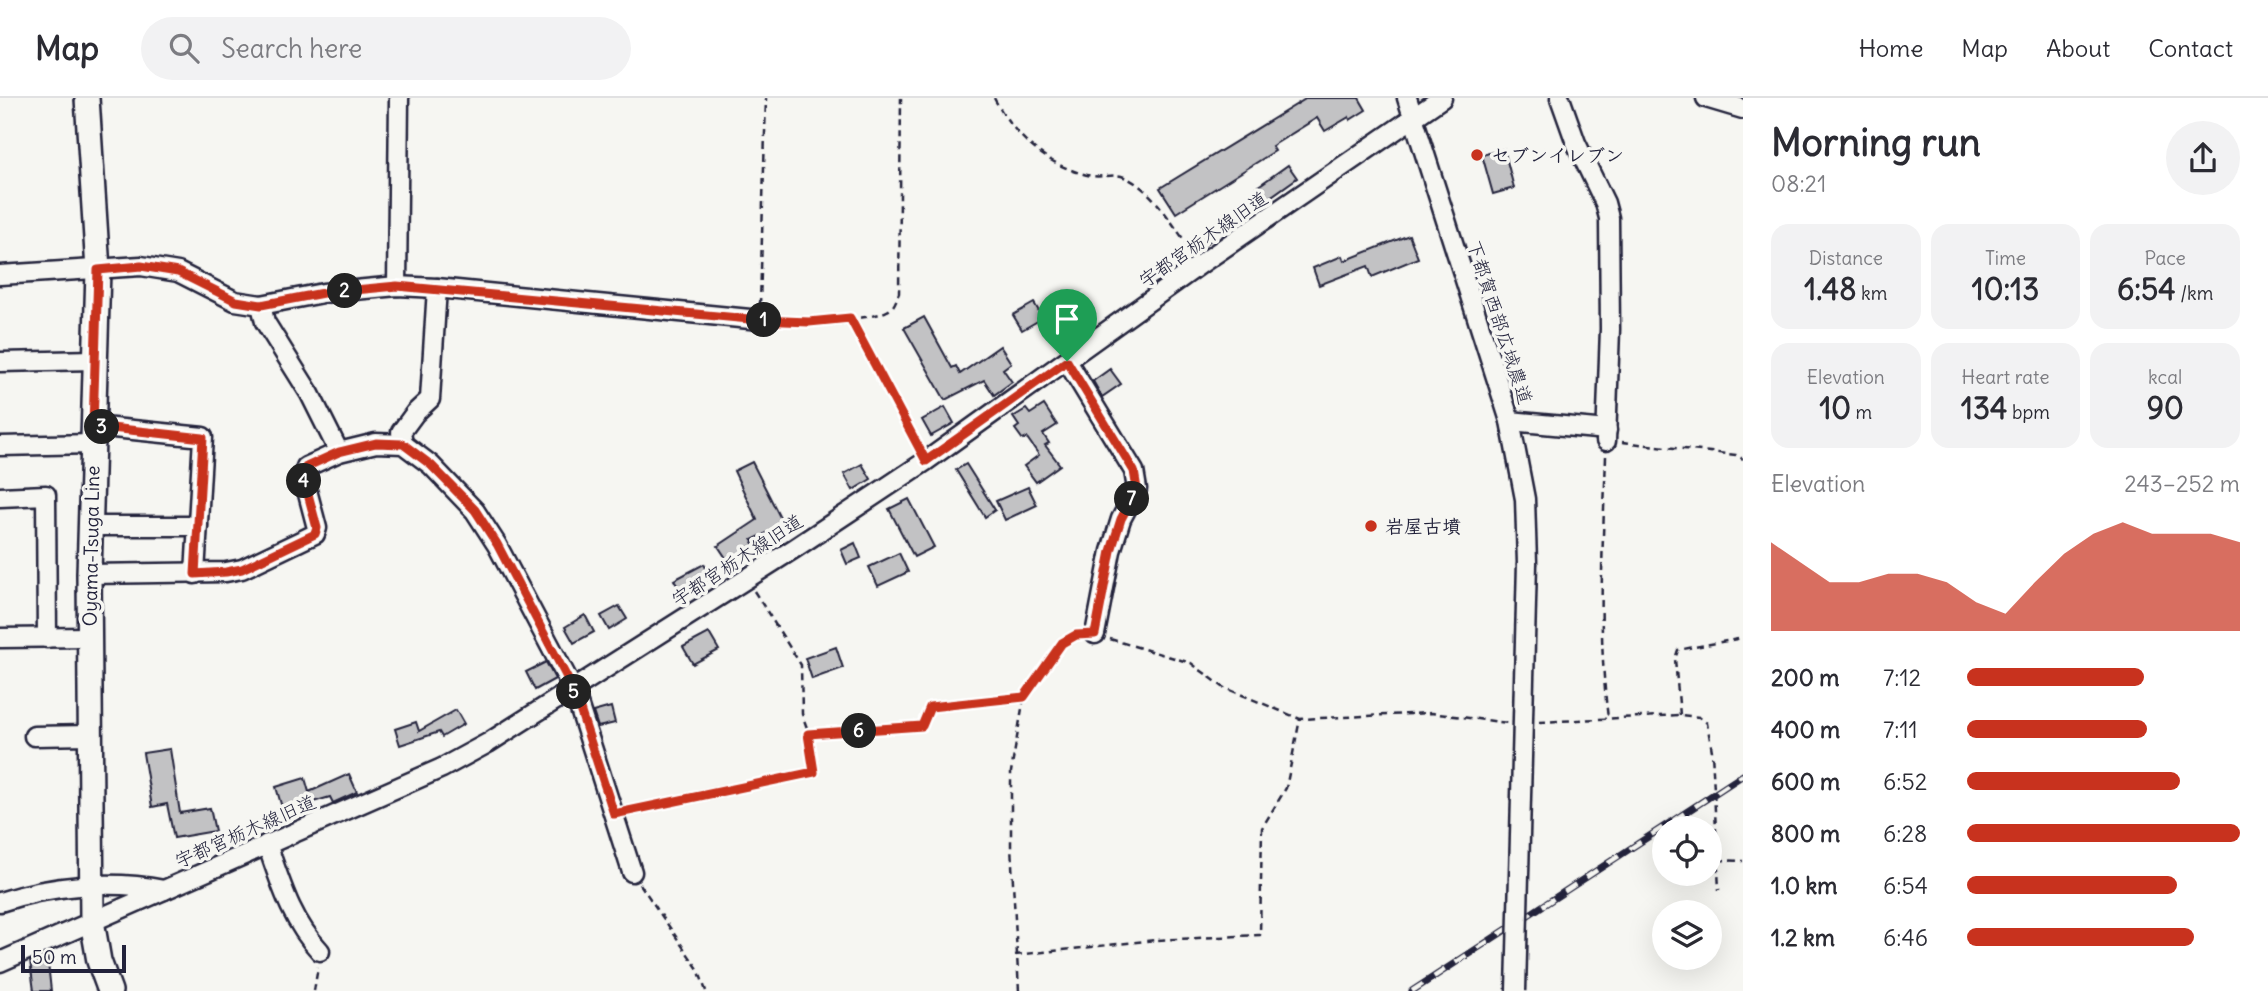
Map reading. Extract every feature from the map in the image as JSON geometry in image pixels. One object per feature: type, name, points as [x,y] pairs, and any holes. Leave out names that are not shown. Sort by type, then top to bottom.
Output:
[{"type":"main road","name":"Oyama-Tsuga Line","points":[[88,98],[98,270],[89,574],[92,921],[99,961],[110,991]]},
{"type":"street","points":[[397,286],[399,98]]},
{"type":"street","name":"下都賀西部広域農道","points":[[1407,98],[1510,421],[1525,499],[1527,563],[1516,991]]},
{"type":"street","name":"宇都宮栃木線旧道","points":[[0,962],[442,768],[488,743],[574,691],[926,461],[1202,263],[1442,98]]},
{"type":"street","points":[[1510,421],[1607,435],[1609,218],[1605,203],[1576,143],[1560,98]]},
{"type":"street","points":[[1706,98],[1743,109]]},
{"type":"street","points":[[0,275],[141,266],[178,272],[236,301],[261,305],[323,293],[397,286],[760,320]]},
{"type":"street","points":[[403,444],[401,432],[430,399],[437,288]]},
{"type":"street","points":[[261,305],[265,323],[310,394],[339,452]]},
{"type":"street","points":[[0,362],[95,360]]},
{"type":"street","points":[[1067,361],[1134,471],[1137,489],[1121,519],[1111,551],[1095,634]]},
{"type":"street","points":[[0,446],[93,435],[203,438],[195,574]]},
{"type":"street","points":[[89,574],[195,574],[242,569],[315,534],[317,528],[303,475],[306,467],[339,452],[376,443],[403,444],[431,465],[475,510],[497,544],[574,691],[632,872]]},
{"type":"street","points":[[0,497],[46,495],[47,638]]},
{"type":"street","points":[[90,526],[198,526]]},
{"type":"street","points":[[0,638],[90,637]]},
{"type":"street","points":[[34,736],[90,735]]},
{"type":"street","points":[[267,844],[299,924],[304,934],[320,951]]},
{"type":"street","points":[[0,902],[24,894],[92,886],[134,885],[164,890]]},
{"type":"path","points":[[765,98],[760,320],[809,322],[886,312],[894,307],[899,293],[901,98]]},
{"type":"path","points":[[994,98],[1038,154],[1075,172],[1097,177],[1121,175],[1136,184],[1152,197],[1202,263]]},
{"type":"path","points":[[850,318],[926,461]]},
{"type":"path","points":[[1608,720],[1602,674],[1600,625],[1607,435],[1736,455],[1743,459]]},
{"type":"path","points":[[614,814],[814,772],[802,714],[801,666],[747,579]]},
{"type":"path","points":[[1019,991],[1011,846],[1011,772],[1024,697],[1062,643],[1076,635],[1095,634],[1191,663],[1223,687],[1300,719],[1431,713],[1517,723]]},
{"type":"path","points":[[1680,715],[1675,659],[1678,650],[1743,638]]},
{"type":"path","points":[[808,734],[922,726],[930,707],[1024,697]]},
{"type":"path","points":[[1530,723],[1680,715],[1699,717],[1707,723],[1709,730],[1714,816]]},
{"type":"path","points":[[1015,955],[1156,940],[1260,934],[1262,828],[1286,788],[1300,719]]},
{"type":"path","points":[[1722,860],[1743,861]]},
{"type":"path","points":[[632,872],[698,970],[706,991]]},
{"type":"path","points":[[1719,886],[1719,890]]},
{"type":"path","points":[[314,991],[320,951]]},
{"type":"building","points":[[1307,98],[1359,98],[1366,110],[1325,131],[1317,118],[1272,146],[1275,151],[1176,213],[1160,188]]},
{"type":"building","points":[[1504,149],[1514,188],[1493,194],[1482,155]]},
{"type":"building","points":[[1288,165],[1297,178],[1266,200],[1257,187]]},
{"type":"building","points":[[1204,230],[1212,239],[1197,250],[1190,241]]},
{"type":"building","points":[[1409,235],[1418,258],[1372,277],[1368,266],[1319,285],[1313,268],[1342,256],[1344,261]]},
{"type":"building","points":[[1034,303],[1043,318],[1022,330],[1013,315]]},
{"type":"building","points":[[924,317],[952,368],[956,366],[960,374],[1000,346],[1011,363],[1003,369],[1012,382],[994,395],[984,380],[945,400],[904,328]]},
{"type":"building","points":[[1110,369],[1121,384],[1102,397],[1093,381]]},
{"type":"building","points":[[1044,405],[1057,425],[1043,434],[1049,443],[1045,445],[1060,465],[1036,482],[1024,466],[1039,455],[1027,438],[1023,440],[1015,429],[1019,426],[1013,417],[1026,409],[1030,414]]},
{"type":"building","points":[[945,407],[954,423],[931,436],[922,420]]},
{"type":"building","points":[[752,462],[784,525],[752,540],[754,544],[728,561],[718,546],[757,520],[734,471]]},
{"type":"building","points":[[862,464],[871,479],[853,490],[844,474]]},
{"type":"building","points":[[966,464],[995,510],[985,517],[956,470]]},
{"type":"building","points":[[1028,487],[1037,505],[1005,520],[996,501]]},
{"type":"building","points":[[909,499],[934,547],[914,557],[889,509]]},
{"type":"building","points":[[855,543],[861,558],[847,564],[841,550]]},
{"type":"building","points":[[899,553],[908,572],[878,586],[869,567]]},
{"type":"building","points":[[704,564],[712,580],[683,596],[674,580]]},
{"type":"building","points":[[619,606],[627,619],[609,630],[601,616]]},
{"type":"building","points":[[585,615],[594,632],[574,643],[565,627]]},
{"type":"building","points":[[709,633],[719,650],[693,664],[683,647]]},
{"type":"building","points":[[836,647],[843,668],[812,679],[805,658]]},
{"type":"building","points":[[546,662],[555,679],[535,690],[526,672]]},
{"type":"building","points":[[611,707],[615,723],[598,727],[593,712]]},
{"type":"building","points":[[456,710],[464,724],[442,737],[439,732],[400,745],[395,729],[416,722],[419,731]]},
{"type":"building","points":[[170,749],[180,813],[210,808],[215,831],[174,838],[167,804],[152,807],[143,753]]},
{"type":"building","points":[[349,774],[357,792],[333,803],[330,797],[283,811],[276,787],[305,778],[309,792]]},
{"type":"building","points":[[47,954],[51,991],[34,991],[30,961]]},
{"type":"railway","points":[[1412,991],[1743,775]]},
{"type":"place","name":"セブンイレブン","points":[[1477,155]]},
{"type":"place","name":"岩屋古墳","points":[[1371,526]]},
{"type":"route","points":[[141,266],[178,272],[236,301],[261,305],[323,293],[397,286],[760,320],[809,322],[850,318],[926,461],[1067,361],[1134,471],[1137,489],[1121,519],[1111,551],[1095,634],[1076,635],[1062,643],[1024,697],[930,707],[922,726],[808,734],[814,772],[614,814],[574,691],[497,544],[475,510],[431,465],[403,444],[376,443],[339,452],[306,467],[303,475],[317,528],[315,534],[242,569],[195,574],[203,438],[93,426],[98,270],[141,266]]}]
